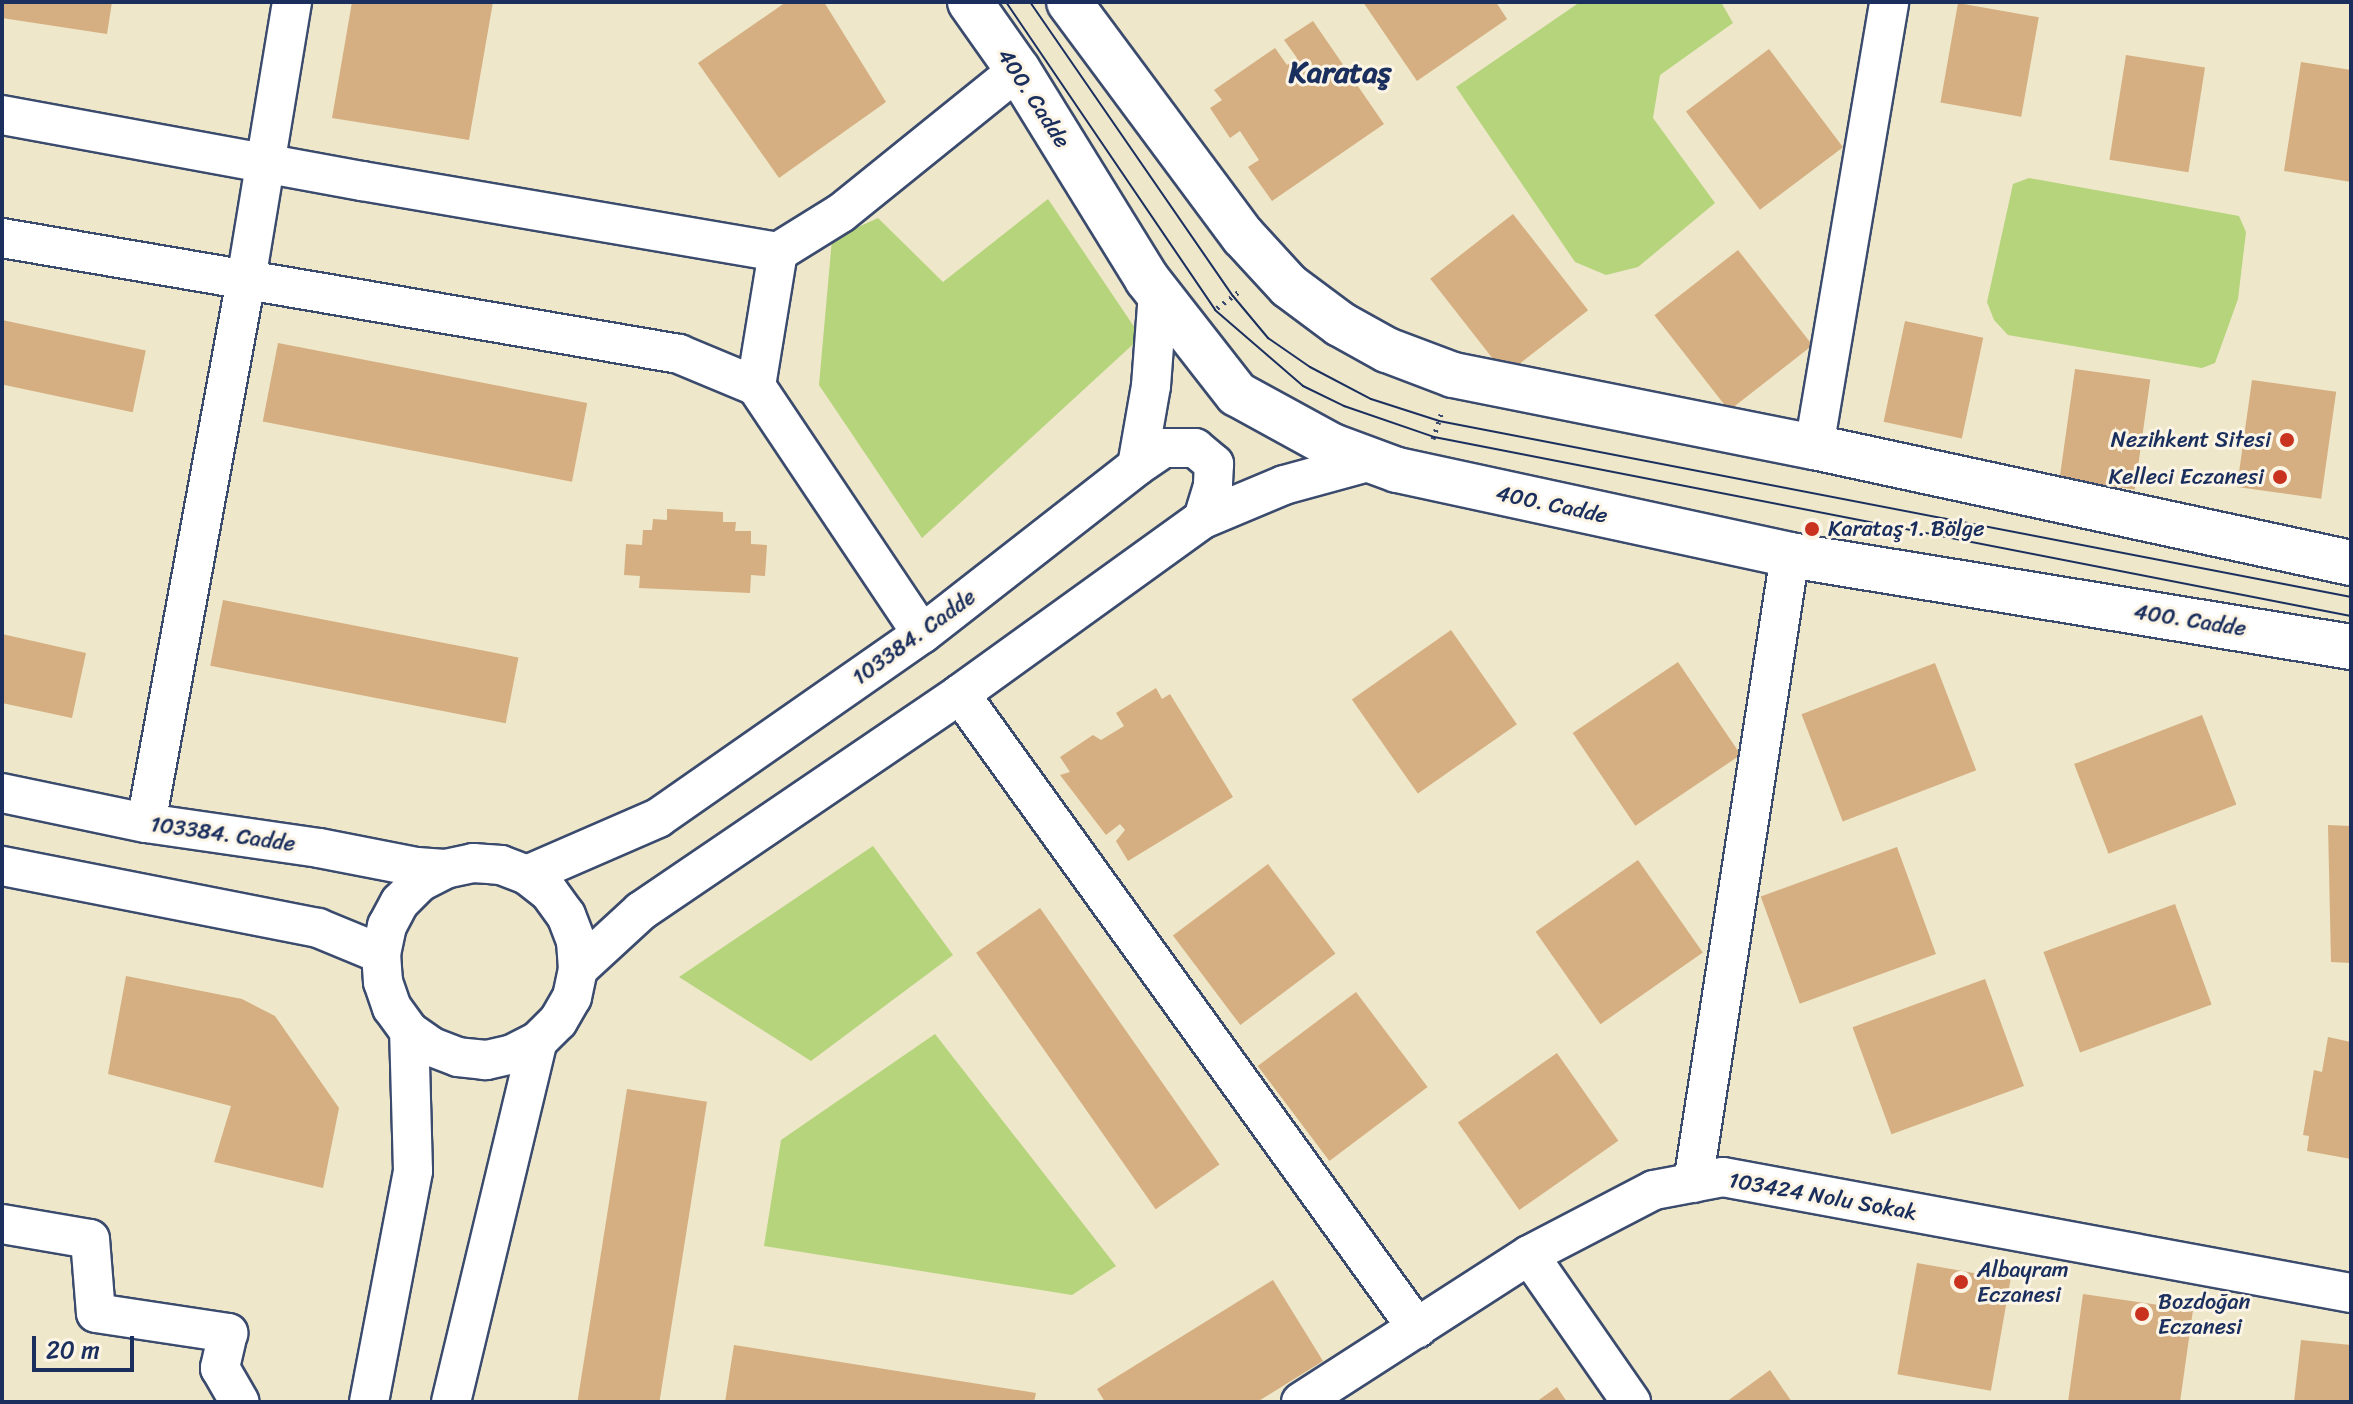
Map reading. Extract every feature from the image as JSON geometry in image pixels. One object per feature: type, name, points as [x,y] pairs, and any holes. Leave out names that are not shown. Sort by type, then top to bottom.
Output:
[{"type":"main road","name":"400. Cadde","points":[[970,2],[1018,70],[1158,293],[1237,394],[1332,446],[1422,476],[1790,555],[2351,647]]},
{"type":"main road","points":[[1069,2],[1243,236],[1289,286],[1340,324],[1387,350],[1453,375],[1814,447],[2351,563]]},
{"type":"street","points":[[146,823],[246,280],[292,2]]},
{"type":"street","points":[[1814,447],[1889,2]]},
{"type":"street","points":[[2,115],[778,252],[841,213],[1018,70]]},
{"type":"street","points":[[2,238],[679,354],[756,386],[922,634]]},
{"type":"street","points":[[756,386],[778,252]]},
{"type":"street","points":[[1137,466],[1151,386],[1158,293]]},
{"type":"street","name":"103384. Cadde","points":[[527,875],[658,818],[922,634],[1164,448],[1195,448],[1214,464],[1213,486],[1203,519]]},
{"type":"street","points":[[578,969],[641,911],[960,694],[1203,519],[1284,485],[1372,461]]},
{"type":"street","points":[[1693,1183],[1790,555]]},
{"type":"street","points":[[960,694],[1417,1328]]},
{"type":"street","name":"103384. Cadde","points":[[2,793],[146,823],[445,869]]},
{"type":"street","points":[[487,864],[527,875],[549,892],[566,915],[576,941],[578,969],[572,997],[558,1021],[538,1041],[513,1054],[486,1060],[445,1052],[409,1031],[392,1008],[383,982],[381,954],[387,926],[400,902],[420,882],[445,869],[487,864]]},
{"type":"street","points":[[2,866],[318,928],[381,954]]},
{"type":"street","points":[[369,1402],[413,1171],[409,1031]]},
{"type":"street","points":[[451,1402],[538,1041]]},
{"type":"street","name":"103424 Nolu Sokak","points":[[1301,1402],[1529,1255],[1654,1190],[1723,1177],[2351,1293]]},
{"type":"street","points":[[2,1224],[90,1239],[96,1313],[228,1333],[220,1368],[240,1402]]},
{"type":"street","points":[[1529,1255],[1631,1402]]},
{"type":"path","points":[[1188,330],[1272,267]]},
{"type":"path","points":[[1422,476],[1453,375]]},
{"type":"green space","points":[[1580,2],[1721,2],[1733,23],[1660,75],[1653,118],[1715,203],[1638,267],[1606,275],[1575,262],[1456,87]]},
{"type":"green space","points":[[2029,178],[2239,216],[2246,232],[2238,299],[2215,363],[2202,368],[2008,335],[1994,320],[1987,302],[2013,184]]},
{"type":"green space","points":[[1048,199],[1141,337],[922,538],[819,385],[832,239],[878,218],[943,282]]},
{"type":"green space","points":[[873,846],[953,955],[811,1061],[679,977]]},
{"type":"green space","points":[[935,1034],[1116,1266],[1072,1295],[764,1246],[781,1140]]},
{"type":"building","points":[[2,2],[112,2],[107,34],[2,18]]},
{"type":"building","points":[[352,2],[493,2],[469,140],[332,118]]},
{"type":"building","points":[[786,2],[824,2],[886,102],[779,178],[698,63]]},
{"type":"building","points":[[1363,2],[1496,2],[1507,19],[1417,81]]},
{"type":"building","points":[[1958,3],[2039,17],[2021,117],[1940,102]]},
{"type":"building","points":[[1313,21],[1384,124],[1272,201],[1248,167],[1259,160],[1240,131],[1230,138],[1210,108],[1222,100],[1214,90],[1275,48],[1287,65],[1297,58],[1284,40]]},
{"type":"building","points":[[1769,49],[1843,147],[1760,210],[1686,112]]},
{"type":"building","points":[[2126,55],[2205,68],[2188,172],[2109,160]]},
{"type":"building","points":[[2301,62],[2351,70],[2351,182],[2284,171]]},
{"type":"building","points":[[1513,214],[1588,310],[1505,375],[1430,279]]},
{"type":"building","points":[[1738,250],[1812,345],[1729,411],[1654,315]]},
{"type":"building","points":[[2,320],[146,351],[133,412],[2,384]]},
{"type":"building","points":[[1905,321],[1983,338],[1962,438],[1884,422]]},
{"type":"building","points":[[278,343],[587,403],[572,482],[263,422]]},
{"type":"building","name":"Nezihkent Sitesi","points":[[2075,369],[2150,380],[2135,489],[2060,479]]},
{"type":"building","name":"Nezihkent Sitesi","points":[[2252,380],[2336,392],[2321,499],[2237,487]]},
{"type":"building","points":[[667,509],[723,512],[723,522],[736,522],[735,531],[751,531],[751,544],[767,545],[765,576],[751,575],[750,593],[639,588],[640,576],[624,575],[626,544],[642,545],[643,530],[652,530],[653,519],[667,520]]},
{"type":"building","points":[[223,600],[518,657],[506,723],[210,666]]},
{"type":"building","points":[[1451,630],[1517,724],[1418,794],[1352,699]]},
{"type":"building","points":[[2,634],[86,653],[72,718],[2,703]]},
{"type":"building","points":[[1678,662],[1741,755],[1635,826],[1573,733]]},
{"type":"building","points":[[1935,663],[1976,770],[1843,822],[1801,714]]},
{"type":"building","points":[[1156,688],[1162,699],[1170,694],[1233,797],[1128,861],[1116,841],[1125,830],[1120,824],[1106,835],[1060,775],[1070,772],[1060,757],[1093,735],[1101,740],[1124,726],[1116,713]]},
{"type":"building","points":[[2202,715],[2236,805],[2109,854],[2074,764]]},
{"type":"building","points":[[2328,825],[2351,826],[2351,963],[2331,962]]},
{"type":"building","points":[[1897,847],[1936,954],[1800,1004],[1761,897]]},
{"type":"building","points":[[1638,860],[1703,953],[1600,1024],[1536,932]]},
{"type":"building","points":[[1268,864],[1335,953],[1240,1025],[1173,936]]},
{"type":"building","points":[[2175,904],[2212,1005],[2080,1052],[2043,952]]},
{"type":"building","points":[[1040,908],[1220,1164],[1156,1209],[976,953]]},
{"type":"building","points":[[126,976],[242,999],[275,1016],[339,1108],[323,1188],[214,1162],[231,1106],[108,1074]]},
{"type":"building","points":[[1985,979],[2024,1086],[1891,1134],[1853,1027]]},
{"type":"building","points":[[1356,992],[1428,1087],[1329,1161],[1258,1066]]},
{"type":"building","points":[[2328,1037],[2351,1042],[2351,1159],[2307,1151],[2309,1136],[2303,1135],[2314,1070],[2322,1072]]},
{"type":"building","points":[[1557,1053],[1618,1141],[1519,1210],[1458,1122]]},
{"type":"building","points":[[627,1089],[707,1102],[659,1402],[577,1402]]},
{"type":"building","points":[[1917,1263],[2011,1279],[1991,1391],[1897,1374]]},
{"type":"building","points":[[1273,1280],[1323,1361],[1257,1402],[1105,1402],[1097,1389]]},
{"type":"building","points":[[2083,1294],[2193,1310],[2180,1402],[2068,1402]]},
{"type":"building","points":[[2301,1340],[2351,1345],[2351,1402],[2294,1402]]},
{"type":"building","points":[[734,1345],[1036,1393],[1034,1402],[725,1402]]},
{"type":"building","points":[[1770,1370],[1792,1402],[1726,1402]]},
{"type":"building","points":[[1557,1387],[1567,1402],[1536,1402]]},
{"type":"tram line","points":[[1006,2],[1215,310],[1303,386],[1344,406],[1434,437],[2351,616]]},
{"type":"tram line","points":[[1030,2],[1233,296],[1268,338],[1310,367],[1371,399],[1439,421],[2351,597]]},
{"type":"place","name":"Nezihkent Sitesi","points":[[2287,440]]},
{"type":"place","name":"Kelleci Eczanesi","points":[[2280,477]]},
{"type":"place","name":"Karataş 1. Bölge","points":[[1812,529]]},
{"type":"place","name":"Albayram Eczanesi","points":[[1961,1282]]},
{"type":"place","name":"Bozdoğan Eczanesi","points":[[2142,1314]]},
{"type":"district","name":"Karataş","points":[[1340,72]]}]
